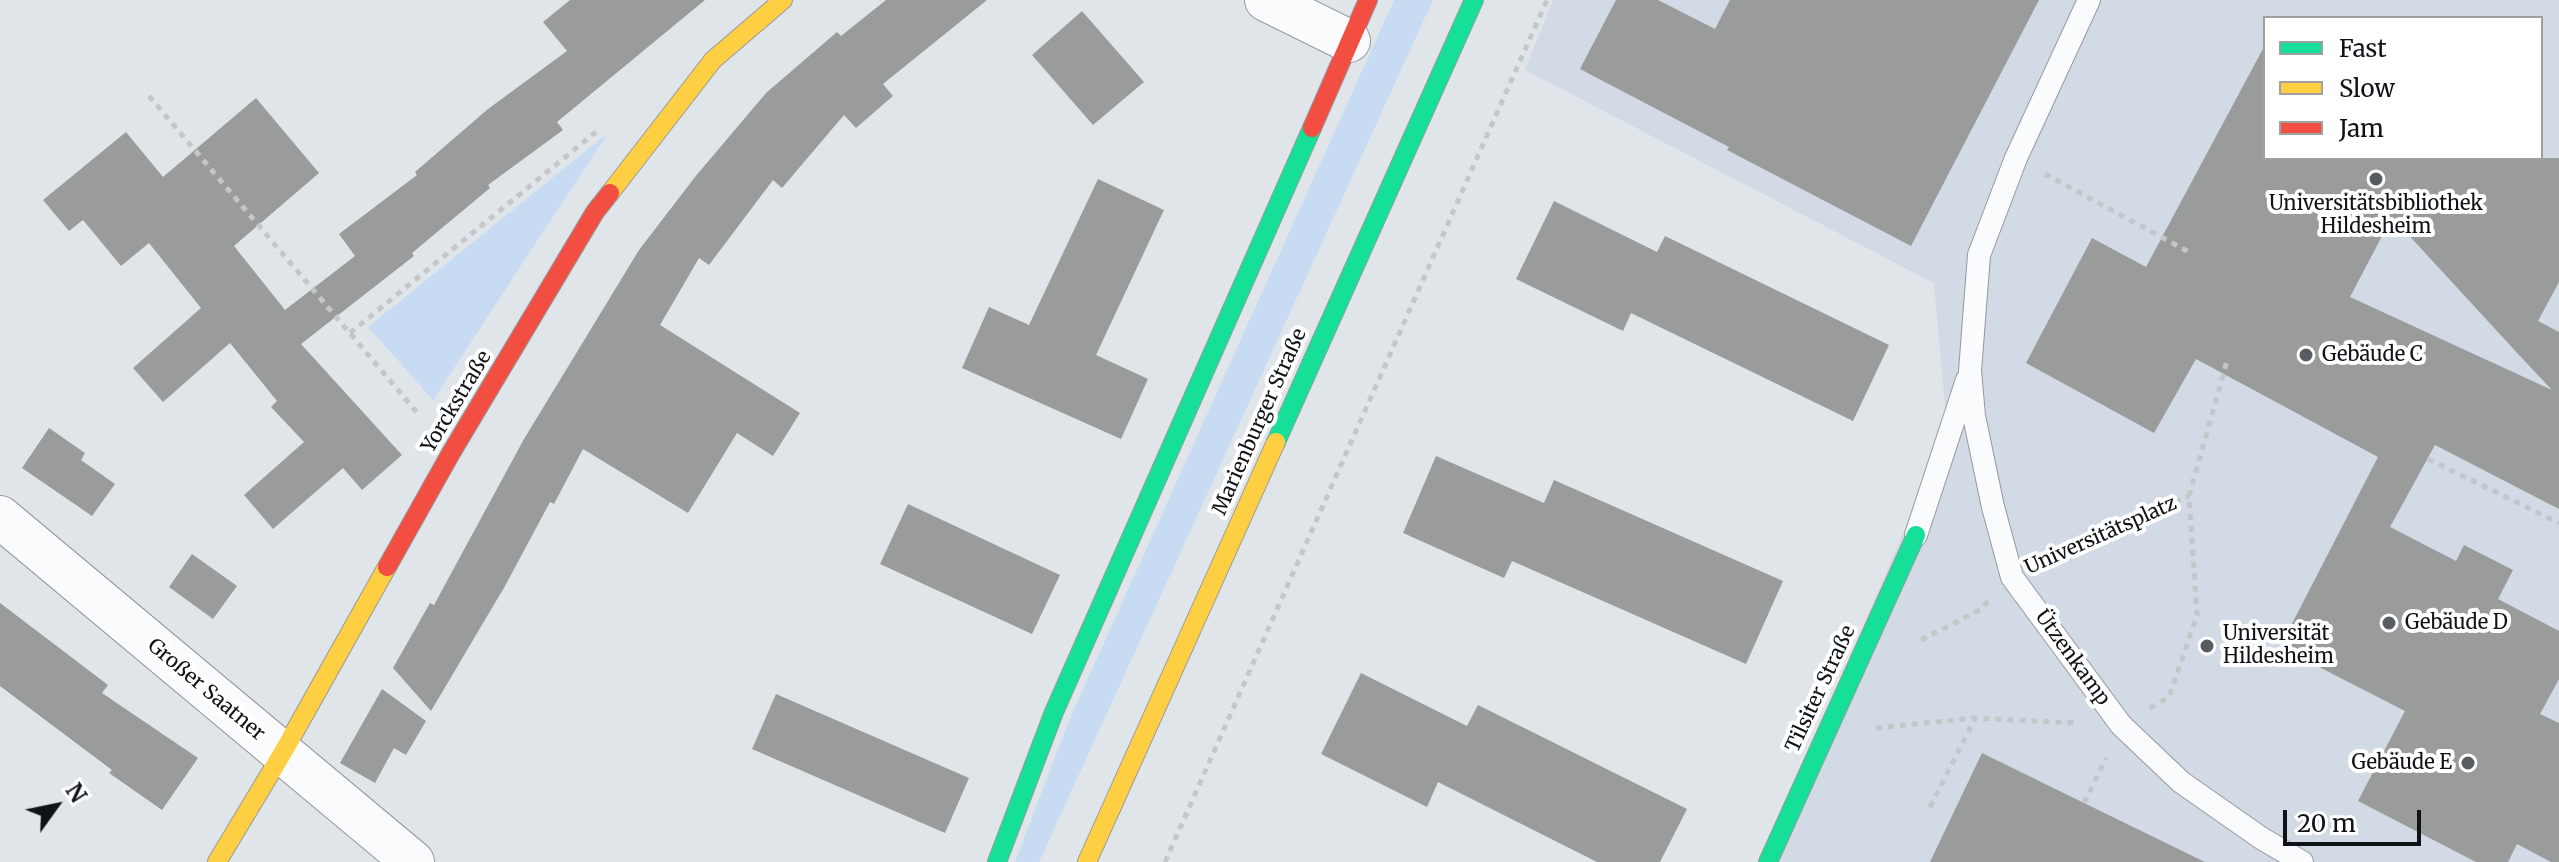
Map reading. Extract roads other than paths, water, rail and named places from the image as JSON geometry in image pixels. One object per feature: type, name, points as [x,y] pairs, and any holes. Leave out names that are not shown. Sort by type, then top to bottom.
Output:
[{"type":"street","name":"Yorckstraße","points":[[217,862],[282,754],[451,453],[595,212],[713,60],[783,0]]},
{"type":"street","points":[[1266,0],[1349,41]]},
{"type":"street","points":[[997,862],[1054,712],[1368,0]]},
{"type":"street","name":"Marienburger Straße","points":[[1087,862],[1474,0]]},
{"type":"street","name":"Großer Saatner","points":[[0,517],[413,862]]},
{"type":"street","name":"Tilsiter Straße","points":[[1768,862],[1916,535]]},
{"type":"lane","points":[[1916,535],[1970,371],[1979,255],[2016,158],[2089,0]]},
{"type":"lane","name":"Ützenkamp","points":[[1970,371],[1974,416],[1993,507],[2012,577],[2121,725],[2181,782],[2261,838],[2302,862]]},
{"type":"place","name":"Universitätsbibliothek Hildesheim","points":[[2376,179]]},
{"type":"place","name":"Gebäude C","points":[[2306,355]]},
{"type":"place","name":"Gebäude D","points":[[2389,623]]},
{"type":"place","name":"Universität Hildesheim","points":[[2207,646]]},
{"type":"place","name":"Gebäude E","points":[[2468,763]]}]
